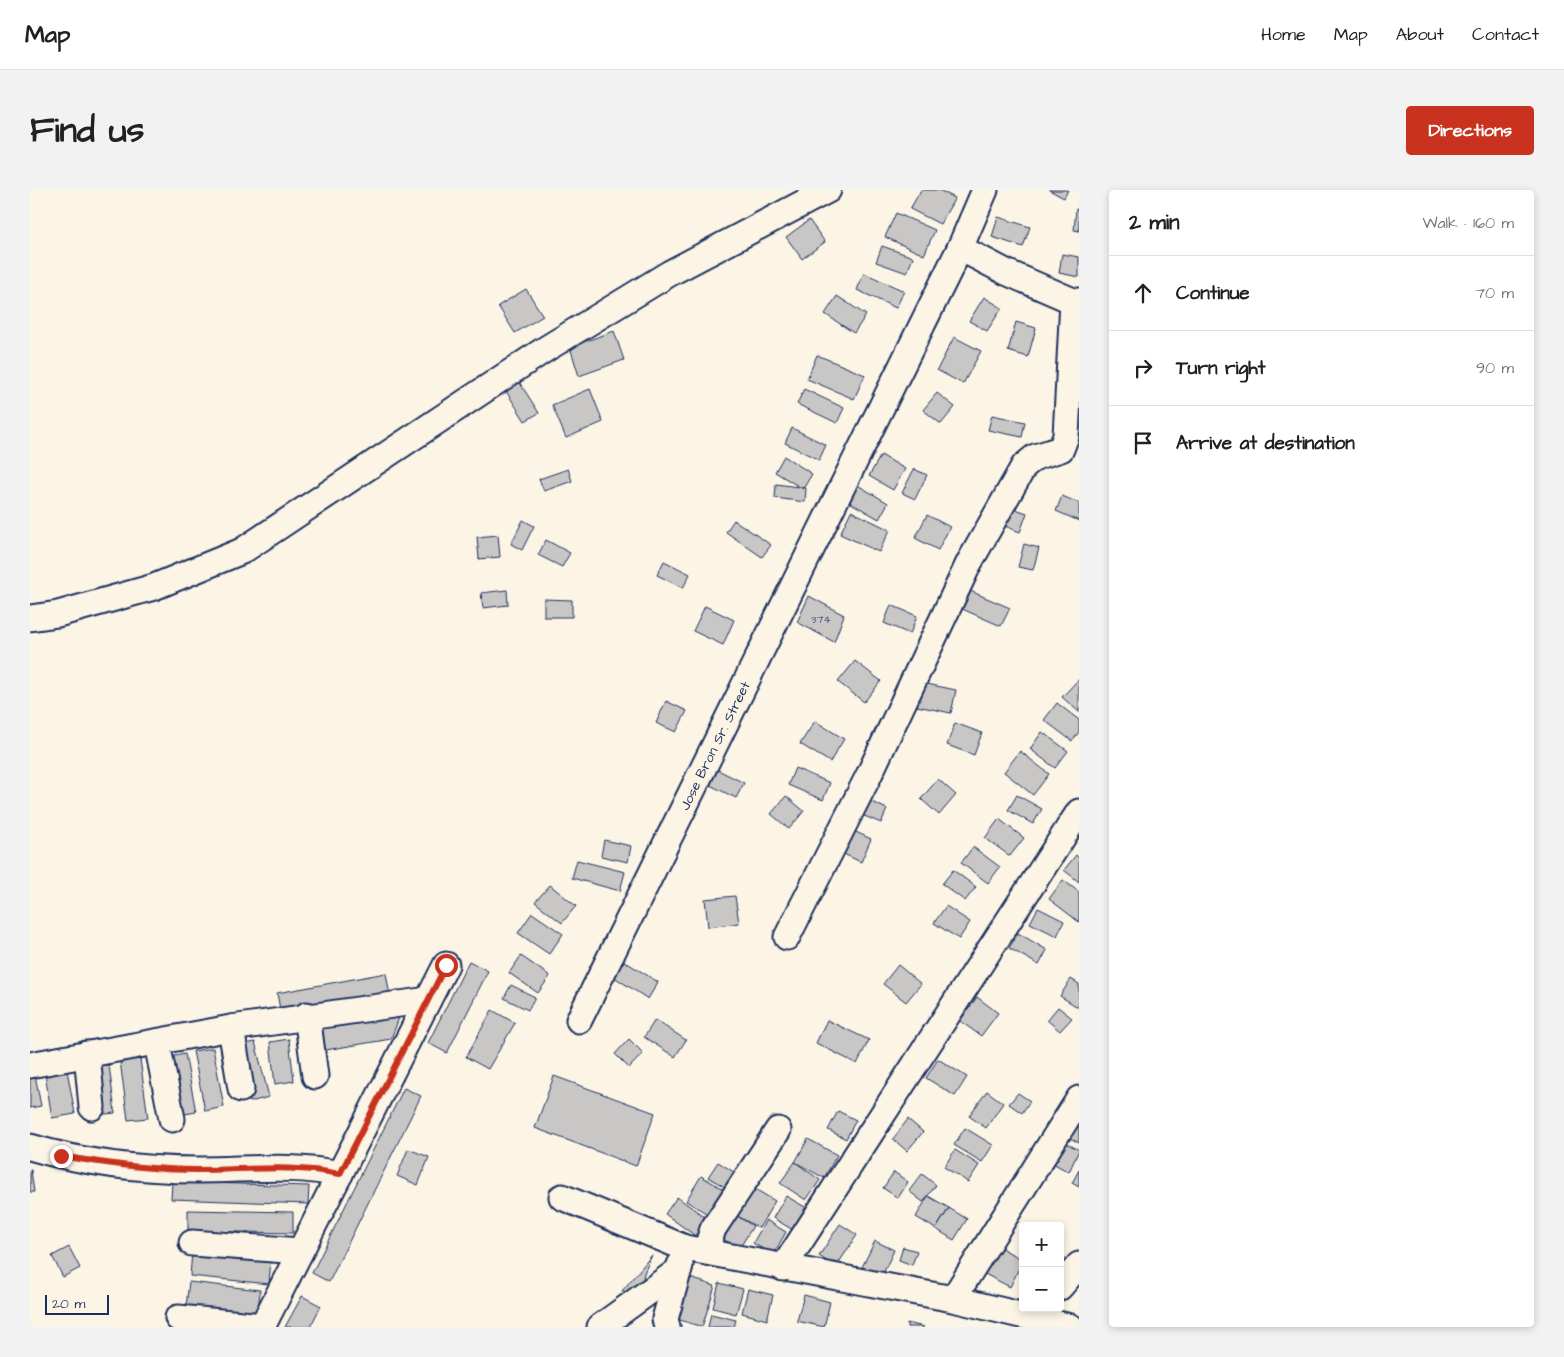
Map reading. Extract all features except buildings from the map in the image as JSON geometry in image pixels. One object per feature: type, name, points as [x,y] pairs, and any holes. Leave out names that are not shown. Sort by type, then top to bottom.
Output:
[{"type":"street","points":[[30,618],[58,614],[154,587],[242,552],[544,350],[670,273],[828,190]]},
{"type":"street","name":"Jose Bron Sr. Street","points":[[579,1020],[960,248],[985,190]]},
{"type":"street","points":[[787,937],[869,775],[969,563],[1024,466],[1035,457],[1061,449],[1066,436],[1076,301],[1006,272],[960,248]]},
{"type":"street","points":[[783,1268],[1079,812]]},
{"type":"street","points":[[178,1318],[262,1327],[446,965]]},
{"type":"street","points":[[30,1065],[307,1015],[428,1000]]},
{"type":"street","points":[[307,1015],[315,1076]]},
{"type":"street","points":[[231,1028],[241,1089]]},
{"type":"street","points":[[157,1043],[172,1119]]},
{"type":"street","points":[[86,1054],[92,1107]]},
{"type":"street","points":[[953,1299],[1079,1099]]},
{"type":"street","points":[[600,1327],[690,1256],[713,1229],[778,1130]]},
{"type":"street","points":[[30,1147],[61,1156],[126,1167],[196,1170],[314,1169],[340,1174]]},
{"type":"street","points":[[562,1197],[690,1256],[783,1268],[1038,1313],[1071,1327]]},
{"type":"street","points":[[192,1243],[300,1252]]},
{"type":"street","points":[[667,1327],[665,1318],[690,1256]]},
{"type":"street","points":[[1064,1282],[1079,1265]]},
{"type":"route","points":[[61,1156],[126,1167],[196,1170],[293,1168],[314,1169],[340,1174],[446,965]]}]
